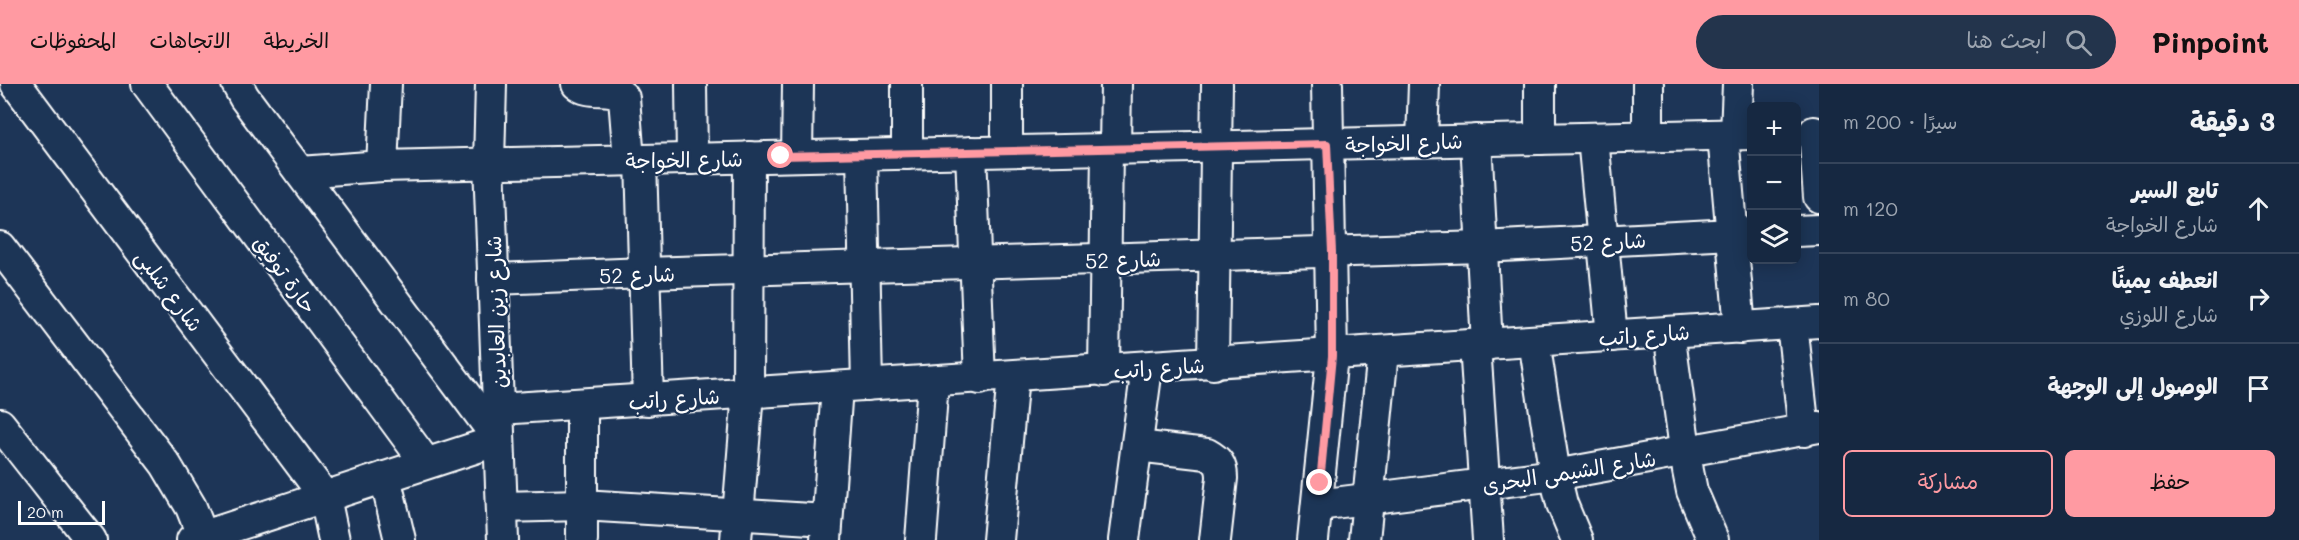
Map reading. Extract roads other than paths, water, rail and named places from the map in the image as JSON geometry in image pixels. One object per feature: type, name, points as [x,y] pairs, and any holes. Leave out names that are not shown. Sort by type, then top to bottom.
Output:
[{"type":"street","name":"شارع شلبى","points":[[16,84],[325,497]]},
{"type":"street","name":"حارة توفيق","points":[[147,84],[426,464]]},
{"type":"street","points":[[0,247],[166,465],[191,507],[200,539],[277,526],[325,497],[499,440],[244,97],[237,84]]},
{"type":"street","points":[[382,166],[386,84]]},
{"type":"street","name":"شارع زين العابدين","points":[[491,84],[489,163],[503,540]]},
{"type":"street","points":[[578,84],[583,89],[620,92],[624,98],[635,160],[645,273],[648,400]]},
{"type":"street","points":[[691,84],[693,159]]},
{"type":"street","points":[[797,156],[798,84]]},
{"type":"street","points":[[907,84],[907,154]]},
{"type":"street","points":[[1007,84],[1007,151]]},
{"type":"street","points":[[1104,371],[1105,259],[1116,84]]},
{"type":"street","points":[[1213,364],[1217,84]]},
{"type":"street","points":[[1314,540],[1332,356],[1332,252],[1327,144],[1328,84]]},
{"type":"street","points":[[1422,141],[1424,84]]},
{"type":"street","points":[[1540,84],[1540,139]]},
{"type":"street","points":[[1648,84],[1648,136]]},
{"type":"street","points":[[1738,84],[1737,134],[1742,234],[1740,328]]},
{"type":"street","points":[[1810,133],[1819,197]]},
{"type":"street","name":"شارع الخواجة","points":[[300,172],[382,166],[489,163],[1737,134]]},
{"type":"street","points":[[1593,138],[1612,336]]},
{"type":"street","points":[[1476,140],[1482,247],[1481,345],[1484,484],[1488,540]]},
{"type":"street","points":[[971,152],[980,379]]},
{"type":"street","points":[[862,154],[867,385]]},
{"type":"street","points":[[737,527],[748,393],[749,157]]},
{"type":"street","points":[[1801,231],[1819,230]]},
{"type":"street","name":"شارع 52","points":[[494,279],[1482,247],[1742,234]]},
{"type":"street","points":[[1805,323],[1812,429]]},
{"type":"street","name":"شارع راتب","points":[[499,409],[1213,364],[1805,323]]},
{"type":"street","points":[[1669,332],[1684,452],[1692,491],[1713,540]]},
{"type":"street","points":[[1534,341],[1554,475],[1562,504],[1577,540]]},
{"type":"street","points":[[1364,540],[1383,352]]},
{"type":"street","points":[[1124,540],[1146,368]]},
{"type":"street","points":[[998,540],[1013,376]]},
{"type":"street","points":[[921,540],[933,381]]},
{"type":"street","points":[[502,507],[582,505],[737,527],[826,530],[837,387]]},
{"type":"street","points":[[582,404],[582,540]]},
{"type":"street","points":[[0,424],[91,540]]},
{"type":"street","name":"شارع الشيمى البحرى","points":[[1318,505],[1554,475],[1812,429]]},
{"type":"street","points":[[1137,446],[1207,454],[1216,459],[1222,468],[1222,478],[1215,540]]},
{"type":"street","points":[[385,477],[400,540]]},
{"type":"street","points":[[325,497],[334,540]]}]
